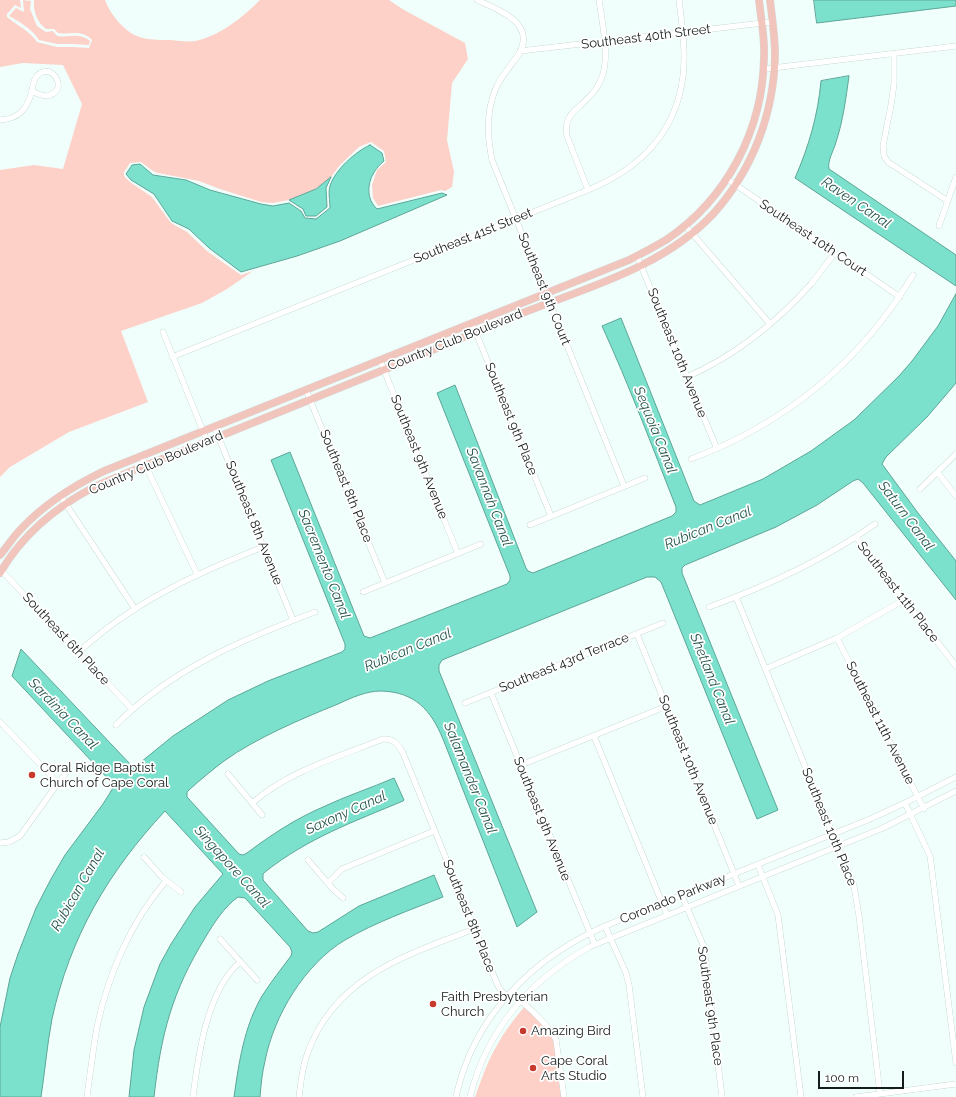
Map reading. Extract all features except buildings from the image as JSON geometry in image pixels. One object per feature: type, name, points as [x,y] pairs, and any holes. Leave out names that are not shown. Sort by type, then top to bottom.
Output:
[{"type":"main road","name":"Country Club Boulevard","points":[[0,555],[28,521],[60,495],[104,471],[637,256],[666,240],[704,208],[727,179],[741,154],[755,120],[761,95],[764,69],[764,48],[759,0]]},
{"type":"main road","name":"Country Club Boulevard","points":[[0,571],[11,556],[49,516],[66,503],[94,487],[641,266],[664,253],[692,233],[712,214],[735,185],[752,157],[764,126],[771,99],[775,51],[770,0]]},
{"type":"street","name":"Southeast 9th Court","points":[[477,0],[504,12],[515,20],[522,32],[523,39],[520,51],[496,88],[490,108],[488,128],[492,160],[624,486]]},
{"type":"street","points":[[588,190],[567,136],[566,127],[568,118],[594,92],[604,73],[604,41],[599,0]]},
{"type":"street","points":[[679,0],[682,32]]},
{"type":"street","name":"Southeast 40th Street","points":[[520,51],[772,22]]},
{"type":"street","name":"Southeast 41st Street","points":[[172,357],[611,180],[639,160],[655,143],[667,124],[679,94],[682,81],[684,67],[682,32]]},
{"type":"street","points":[[764,69],[956,46]]},
{"type":"street","points":[[894,54],[894,84],[883,146],[884,156],[888,162],[948,201]]},
{"type":"street","points":[[0,120],[18,115],[27,103],[32,91],[34,80],[40,73],[52,73],[58,80],[58,88],[52,95],[45,96],[32,91]]},
{"type":"street","points":[[939,226],[956,177]]},
{"type":"street","name":"Southeast 10th Court","points":[[727,179],[900,297]]},
{"type":"street","points":[[685,225],[770,324]]},
{"type":"street","points":[[687,376],[704,369],[727,355],[770,324],[804,291],[835,253]]},
{"type":"street","name":"Southeast 10th Avenue","points":[[637,256],[717,450]]},
{"type":"street","points":[[691,459],[717,450],[748,434],[799,402],[823,383],[866,340],[900,297],[913,275]]},
{"type":"street","name":"Southeast 9th Place","points":[[472,323],[551,516]]},
{"type":"street","points":[[163,332],[207,441]]},
{"type":"street","name":"Southeast 9th Avenue","points":[[380,360],[458,554]]},
{"type":"street","name":"Southeast 8th Place","points":[[306,390],[385,583]]},
{"type":"street","name":"Southeast 8th Avenue","points":[[214,426],[293,620]]},
{"type":"street","points":[[920,489],[956,454]]},
{"type":"street","points":[[141,456],[198,574]]},
{"type":"street","points":[[938,473],[956,496]]},
{"type":"street","points":[[530,525],[645,478]]},
{"type":"street","points":[[60,495],[135,609]]},
{"type":"street","points":[[709,606],[736,597],[786,575],[818,559],[875,524]]},
{"type":"street","name":"Southeast 11th Place","points":[[856,537],[956,666]]},
{"type":"street","points":[[363,592],[481,544]]},
{"type":"street","points":[[79,652],[135,609],[198,574],[263,547]]},
{"type":"street","name":"Southeast 6th Place","points":[[0,571],[132,709]]},
{"type":"street","name":"Southeast 10th Place","points":[[736,597],[856,892],[880,1094]]},
{"type":"street","points":[[765,669],[837,638],[904,600]]},
{"type":"street","points":[[116,725],[132,709],[164,685],[202,661],[249,638],[315,612]]},
{"type":"street","name":"Southeast 43rd Terrace","points":[[465,703],[663,623]]},
{"type":"street","name":"Southeast 10th Avenue","points":[[637,634],[740,886]]},
{"type":"street","name":"Southeast 11th Avenue","points":[[837,638],[917,797],[924,808]]},
{"type":"street","name":"Southeast 9th Avenue","points":[[491,692],[594,945]]},
{"type":"street","points":[[521,765],[667,706]]},
{"type":"street","points":[[0,722],[58,783]]},
{"type":"street","points":[[594,736],[667,915]]},
{"type":"street","name":"Southeast 8th Place","points":[[252,803],[272,787],[305,771],[383,739],[395,741],[403,753],[498,986],[506,996]]},
{"type":"street","points":[[0,843],[9,842],[20,836],[66,773]]},
{"type":"street","points":[[228,774],[262,815]]},
{"type":"street","name":"Coronado Parkway","points":[[456,1097],[470,1054],[485,1026],[506,996],[548,957],[589,933],[833,835],[905,803],[956,776]]},
{"type":"street","name":"Coronado Parkway","points":[[470,1097],[477,1073],[490,1044],[501,1026],[520,1001],[552,971],[571,957],[594,945],[763,877],[911,815],[956,791]]},
{"type":"street","name":"Southeast 11th Avenue","points":[[905,803],[930,856],[956,1063]]},
{"type":"street","points":[[328,883],[342,869],[434,831]]},
{"type":"street","points":[[144,858],[166,881],[181,892]]},
{"type":"street","points":[[308,860],[343,898]]},
{"type":"street","points":[[758,865],[778,915],[801,1097]]},
{"type":"street","points":[[87,1097],[97,1027],[110,982],[122,951],[134,928],[146,908],[166,881]]},
{"type":"street","name":"Southeast 9th Place","points":[[682,896],[704,947],[722,1097]]},
{"type":"street","points":[[606,926],[626,972],[629,985],[643,1097]]},
{"type":"street","points":[[298,1097],[304,1065],[312,1040],[330,1011],[348,992],[371,973],[388,964],[474,929]]},
{"type":"street","points":[[220,939],[257,980]]},
{"type":"street","points":[[193,1097],[199,1053],[208,1019],[228,974],[240,962]]},
{"type":"street","points":[[506,996],[520,1001],[554,1034],[564,1097]]},
{"type":"street","points":[[856,1097],[956,1084]]},
{"type":"shaded area","points":[[0,0],[20,0],[21,8],[15,5],[7,14],[7,17],[27,32],[37,42],[57,47],[89,48],[92,40],[80,33],[58,33],[54,29],[46,29],[36,16],[34,0],[105,0],[111,12],[120,24],[137,36],[160,40],[195,41],[213,35],[230,25],[260,0],[389,0],[404,10],[465,43],[468,59],[452,83],[447,140],[454,172],[452,187],[445,191],[441,190],[378,206],[373,198],[372,185],[377,170],[386,162],[384,151],[371,142],[359,147],[340,165],[331,177],[316,189],[289,200],[273,203],[261,202],[199,181],[158,173],[141,162],[130,163],[124,172],[124,176],[152,197],[171,223],[187,232],[207,251],[241,275],[253,271],[227,289],[202,303],[121,331],[148,402],[69,432],[10,467],[0,477],[0,170],[34,165],[63,169],[82,104],[63,65],[23,63],[0,67]]},
{"type":"shaded area","points":[[23,0],[31,1],[30,9],[37,26],[46,32],[53,31],[57,36],[86,38],[90,41],[89,45],[57,44],[39,40],[29,29],[9,16],[16,8],[24,12]]},
{"type":"shaded area","points":[[525,1006],[554,1034],[563,1097],[475,1097],[487,1065],[502,1036]]},
{"type":"water","points":[[814,0],[956,0],[956,6],[817,23]]},
{"type":"water","name":"Raven Canal","points":[[849,76],[842,118],[830,159],[829,169],[956,255],[956,286],[795,178],[805,154],[812,130],[818,106],[821,81]]},
{"type":"water","points":[[370,145],[382,153],[384,161],[371,178],[369,188],[370,199],[377,209],[442,193],[447,195],[340,241],[297,256],[241,272],[209,248],[189,229],[172,221],[154,194],[131,180],[126,174],[132,165],[140,164],[153,175],[186,180],[210,190],[261,204],[273,206],[289,203],[301,211],[305,218],[316,219],[330,208],[329,188],[336,174],[346,162],[358,152]]},
{"type":"water","points":[[331,177],[326,188],[327,207],[316,216],[306,216],[303,209],[289,200],[316,189]]},
{"type":"water","points":[[956,294],[956,383],[927,417],[886,457],[882,464],[956,561],[956,600],[863,483],[858,479],[817,505],[776,527],[685,565],[682,568],[682,573],[778,810],[757,819],[661,582],[655,577],[647,577],[442,660],[439,665],[439,671],[537,912],[517,927],[443,739],[433,719],[427,711],[412,699],[393,692],[375,691],[359,695],[250,744],[206,775],[187,792],[187,797],[239,854],[243,855],[293,822],[341,799],[394,778],[404,800],[403,801],[314,840],[281,860],[265,872],[263,874],[263,880],[308,931],[313,933],[318,932],[359,906],[434,875],[443,897],[369,928],[345,940],[330,950],[304,977],[293,992],[284,1009],[269,1044],[264,1066],[260,1097],[234,1097],[240,1058],[251,1020],[262,996],[291,956],[292,952],[290,947],[245,898],[238,897],[224,910],[212,927],[194,958],[176,995],[160,1053],[154,1097],[129,1097],[134,1050],[144,1007],[160,964],[195,907],[223,874],[165,811],[126,858],[109,882],[94,907],[69,960],[52,1019],[41,1097],[0,1097],[0,1027],[10,978],[18,954],[36,908],[51,879],[65,855],[113,788],[111,782],[12,676],[21,649],[131,765],[136,766],[173,736],[228,700],[268,681],[342,652],[345,649],[345,644],[271,460],[290,452],[364,636],[370,638],[507,584],[510,580],[510,576],[437,393],[455,385],[526,568],[528,571],[533,573],[672,516],[676,512],[676,507],[640,416],[602,326],[621,318],[694,501],[700,505],[763,479],[811,451],[854,420],[899,376],[912,361],[938,326]]},
{"type":"place","name":"Coral Ridge Baptist Church of Cape Coral","points":[[32,775]]},
{"type":"place","name":"Faith Presbyterian Church","points":[[433,1004]]},
{"type":"place","name":"Amazing Bird","points":[[523,1031]]},
{"type":"place","name":"Cape Coral Arts Studio","points":[[533,1068]]},
{"type":"water label","name":"Sequoia Canal","points":[[655,430]]},
{"type":"water label","name":"Savannah Canal","points":[[489,497]]},
{"type":"water label","name":"Saturn Canal","points":[[906,516]]},
{"type":"water label","name":"Rubican Canal","points":[[708,528]]},
{"type":"water label","name":"Sacremento Canal","points":[[324,564]]},
{"type":"water label","name":"Rubican Canal","points":[[408,650]]},
{"type":"water label","name":"Shetland Canal","points":[[712,679]]},
{"type":"water label","name":"Sardinia Canal","points":[[63,714]]},
{"type":"water label","name":"Salamander Canal","points":[[470,778]]},
{"type":"water label","name":"Saxony Canal","points":[[346,813]]},
{"type":"water label","name":"Singapore Canal","points":[[232,867]]},
{"type":"water label","name":"Rubican Canal","points":[[78,890]]}]
